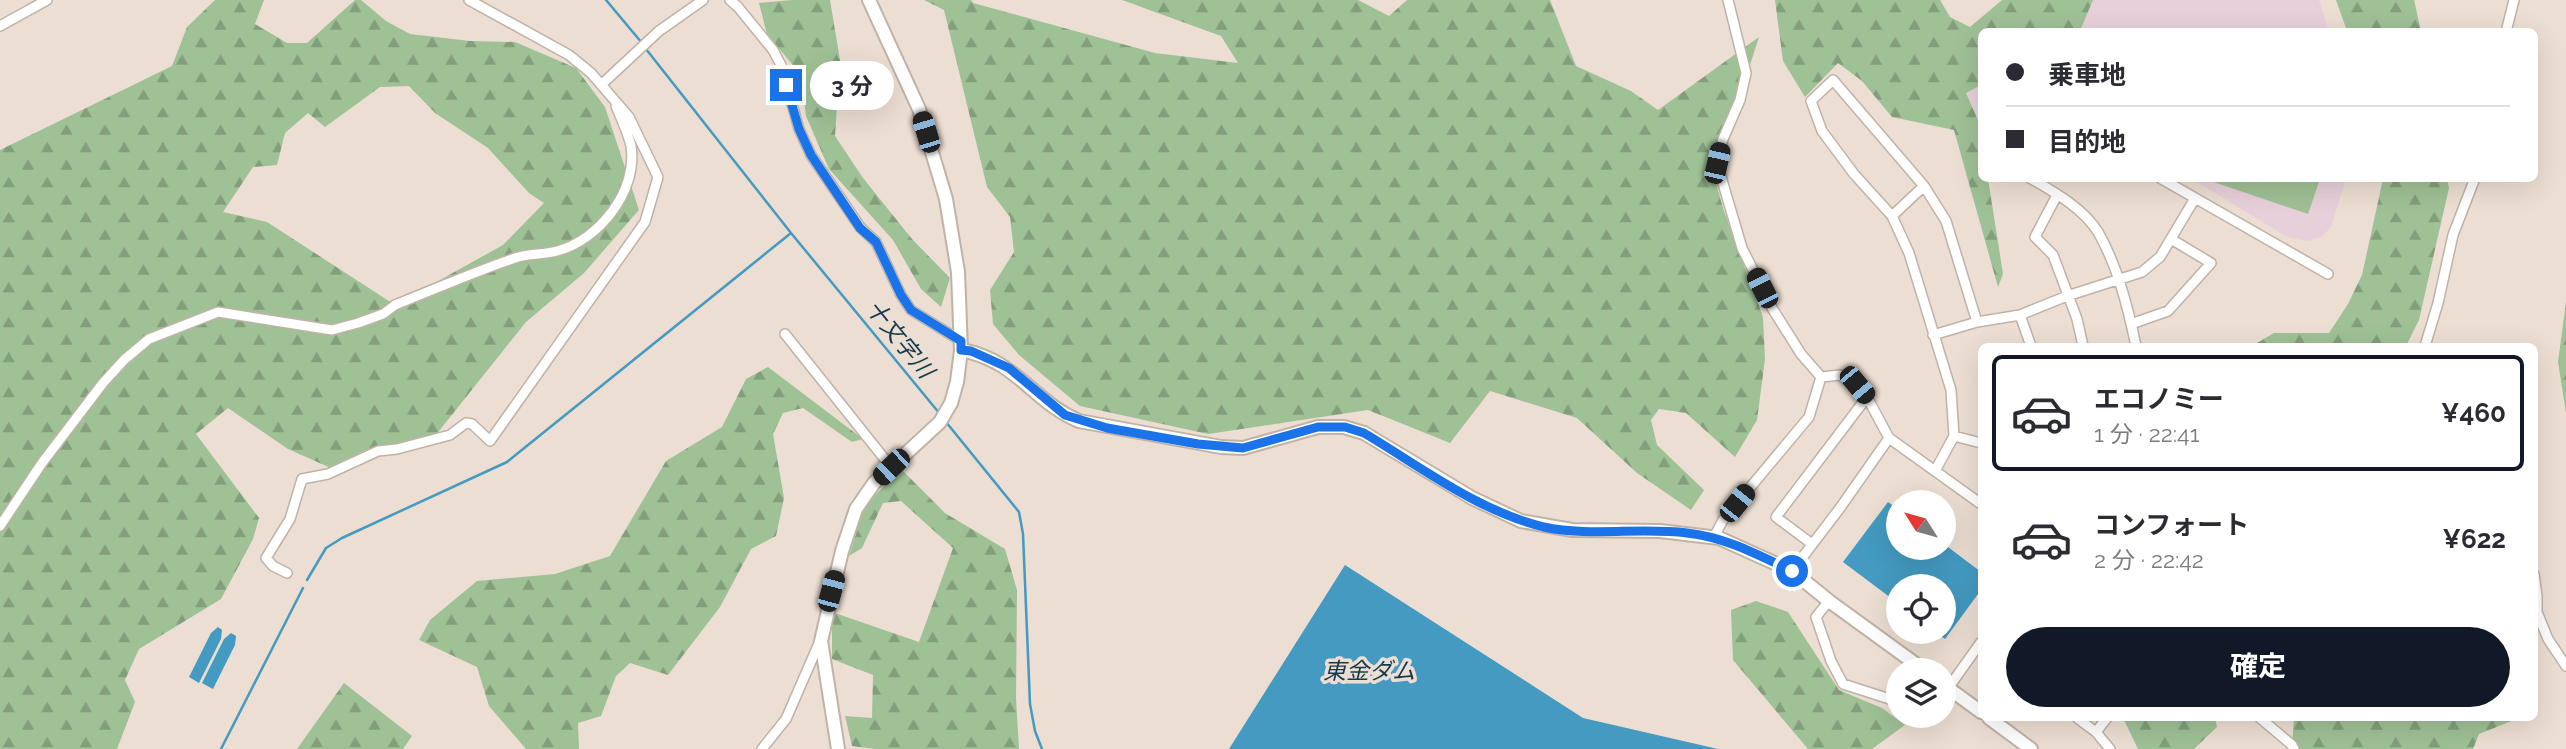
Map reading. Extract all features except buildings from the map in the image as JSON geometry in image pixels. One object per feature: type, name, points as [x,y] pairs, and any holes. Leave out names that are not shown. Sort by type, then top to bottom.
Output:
[{"type":"street","points":[[0,26],[47,0]]},
{"type":"street","points":[[288,573],[273,566],[266,558],[290,519],[302,479],[328,474],[378,451],[397,449],[450,435],[466,423],[472,424],[490,441],[645,222],[658,177],[629,117],[602,84],[569,55],[469,0]]},
{"type":"street","points":[[602,84],[659,31],[703,0]]},
{"type":"street","points":[[730,0],[773,50],[781,65],[791,104],[811,155],[860,228],[876,242],[911,310],[961,346],[1009,368],[1065,415],[1079,422],[1198,444],[1243,448],[1318,427],[1345,427],[1364,433],[1472,498],[1521,521],[1572,530],[1660,531],[1714,537],[1792,571],[1907,658]]},
{"type":"street","points":[[738,7],[747,0]]},
{"type":"street","points":[[762,749],[786,719],[821,640],[842,551],[856,509],[874,483],[940,422],[951,403],[957,382],[961,346],[958,272],[946,199],[919,109],[869,0]]},
{"type":"street","points":[[1728,0],[1746,73],[1740,100],[1723,139],[1717,163],[1742,248],[1772,307],[1801,354],[1821,377]]},
{"type":"street","points":[[2507,28],[2514,0]]},
{"type":"street","points":[[1935,471],[1954,436],[1951,390],[1909,253],[1892,216],[1854,174],[1822,131],[1811,101],[1833,80],[1924,186],[1946,221],[1977,322]]},
{"type":"street","points":[[0,526],[42,463],[103,383],[124,360],[149,339],[218,312],[332,330],[383,314],[395,305],[491,266],[528,253],[555,252],[575,244],[606,221],[618,204],[626,184],[631,165],[631,145],[614,100]]},
{"type":"street","points":[[2036,182],[2080,212],[2097,231],[2118,279],[2135,343]]},
{"type":"street","points":[[2166,182],[2328,274]]},
{"type":"street","points":[[2425,343],[2438,303],[2453,235],[2473,182]]},
{"type":"street","points":[[1892,216],[1924,186]]},
{"type":"street","points":[[2057,195],[2035,237],[2053,255],[2077,319],[2082,343]]},
{"type":"street","points":[[1933,335],[1977,322],[2020,316],[2067,296],[2141,272],[2160,257],[2194,200]]},
{"type":"street","points":[[2132,324],[2168,311],[2211,263],[2171,239]]},
{"type":"street","points":[[2020,316],[2030,343]]},
{"type":"street","points":[[785,334],[891,467]]},
{"type":"street","points":[[1821,377],[1840,376],[1857,385],[1867,397],[1889,438],[1978,503]]},
{"type":"street","points":[[1714,537],[1723,520],[1809,417],[1821,377]]},
{"type":"street","points":[[1812,544],[1776,517],[1867,397]]},
{"type":"street","points":[[1954,436],[1978,442]]},
{"type":"street","points":[[1792,571],[1889,438]]},
{"type":"street","points":[[1829,601],[1816,617],[1831,661],[1843,684],[1886,698]]},
{"type":"street","points":[[2538,614],[2548,639],[2566,666]]},
{"type":"street","points":[[821,640],[838,749]]},
{"type":"street","points":[[1956,677],[1978,649]]},
{"type":"street","points":[[1956,696],[1978,710]]},
{"type":"street","points":[[1993,721],[2031,749]]},
{"type":"street","points":[[2081,721],[2096,732],[2110,749]]},
{"type":"street","points":[[2096,732],[2104,721]]},
{"type":"street","points":[[2263,721],[2294,749]]},
{"type":"shaded area","points":[[2093,0],[2319,0],[2328,28],[2082,28]]},
{"type":"shaded area","points":[[1978,86],[1978,120],[1966,92]]},
{"type":"shaded area","points":[[2197,182],[2345,182],[2331,227],[2321,237],[2308,241],[2287,237]]},
{"type":"green space","points":[[215,0],[264,0],[255,24],[287,43],[307,43],[355,0],[361,0],[386,21],[410,34],[470,41],[515,42],[576,68],[605,107],[639,210],[584,273],[526,322],[435,436],[333,469],[288,449],[228,408],[196,434],[259,518],[253,539],[221,599],[139,649],[125,680],[135,702],[117,749],[0,749],[0,150],[172,66],[187,27]],"holes":[[[409,86],[435,113],[488,148],[529,193],[544,203],[503,245],[395,305],[267,222],[223,212],[253,167],[277,165],[285,133],[308,113],[325,127],[380,87]]]},
{"type":"green space","points":[[830,0],[840,60],[835,136],[863,178],[912,239],[950,278],[941,307],[921,289],[893,240],[829,169],[806,116],[801,75],[767,34],[759,3]]},
{"type":"green space","points":[[924,0],[971,0],[973,3],[1155,53],[1238,63],[1221,36],[1122,0],[1358,0],[1389,16],[1407,0],[1550,0],[1576,66],[1631,91],[1658,110],[1759,37],[1714,176],[1763,317],[1765,359],[1757,420],[1735,457],[1686,413],[1659,409],[1651,420],[1657,445],[1704,490],[1691,510],[1637,473],[1577,418],[1490,391],[1450,443],[1368,410],[1208,434],[1080,406],[1019,355],[993,324],[990,290],[1014,252],[1010,217],[987,187],[944,10]]},
{"type":"green space","points":[[1775,0],[1940,0],[1950,17],[1970,27],[2002,0],[2093,0],[2081,28],[1978,28],[1978,87],[1966,93],[1978,120],[1978,182],[1988,182],[2003,274],[1998,287],[1954,130],[1892,117],[1862,81],[1838,63],[1805,97],[1783,61]]},
{"type":"green space","points":[[2336,0],[2414,0],[2420,28],[2346,28]]},
{"type":"green space","points":[[2214,182],[2319,182],[2308,214]]},
{"type":"green space","points":[[2382,182],[2448,182],[2449,188],[2419,320],[2408,343],[2257,343],[2274,333],[2329,333],[2348,304],[2362,275]]},
{"type":"green space","points":[[2566,302],[2566,413],[2558,362]]},
{"type":"green space","points":[[768,367],[863,439],[852,442],[803,408],[783,413],[773,434],[784,498],[776,536],[751,549],[720,607],[668,675],[630,663],[616,676],[601,716],[578,723],[579,749],[526,749],[489,706],[477,667],[419,640],[430,620],[477,581],[555,574],[610,556],[666,461],[722,427],[746,379]]},
{"type":"green space","points":[[901,469],[945,513],[1005,549],[1017,590],[1016,698],[1019,749],[875,749],[852,746],[845,716],[872,718],[873,675],[832,659],[832,612],[919,642],[953,548],[901,501],[883,503],[862,548],[849,556],[865,505]]},
{"type":"green space","points":[[1756,601],[1788,612],[1839,690],[1886,711],[1886,728],[1901,728],[1872,749],[1808,749],[1733,660],[1731,610]]},
{"type":"green space","points":[[344,683],[412,736],[403,749],[297,749]]},
{"type":"green space","points":[[2124,721],[2216,721],[2217,727],[2194,749],[2138,749]]},
{"type":"green space","points":[[2294,721],[2512,721],[2479,734],[2473,749],[2294,749]]},
{"type":"water","points":[[1886,505],[1886,560],[1956,560],[1956,553],[1978,570],[1978,594],[1956,624],[1956,574],[1886,574],[1886,594],[1843,562]]},
{"type":"water","name":"東金ダム","points":[[1345,565],[1583,718],[1718,749],[1229,749]]},
{"type":"water","points":[[218,627],[222,630],[221,639],[199,683],[189,677],[211,633]]},
{"type":"water","points":[[231,633],[236,636],[235,645],[213,689],[202,683],[224,639]]},
{"type":"waterway","name":"十文字川","points":[[606,0],[642,43]]},
{"type":"waterway","name":"十文字川","points":[[646,49],[791,233],[940,414]]},
{"type":"waterway","points":[[307,580],[326,548],[342,538],[507,462],[791,233]]},
{"type":"waterway","name":"十文字川","points":[[946,422],[1019,512],[1023,534],[1030,704],[1035,731],[1042,749]]},
{"type":"waterway","points":[[221,749],[303,588]]},
{"type":"route","points":[[786,85],[799,129],[811,155],[860,228],[876,242],[911,310],[961,341],[961,350],[971,351],[1009,368],[1048,402],[1079,422],[1221,447],[1243,448],[1318,427],[1345,427],[1364,433],[1472,498],[1521,521],[1572,530],[1660,531],[1714,537],[1792,571]]}]
